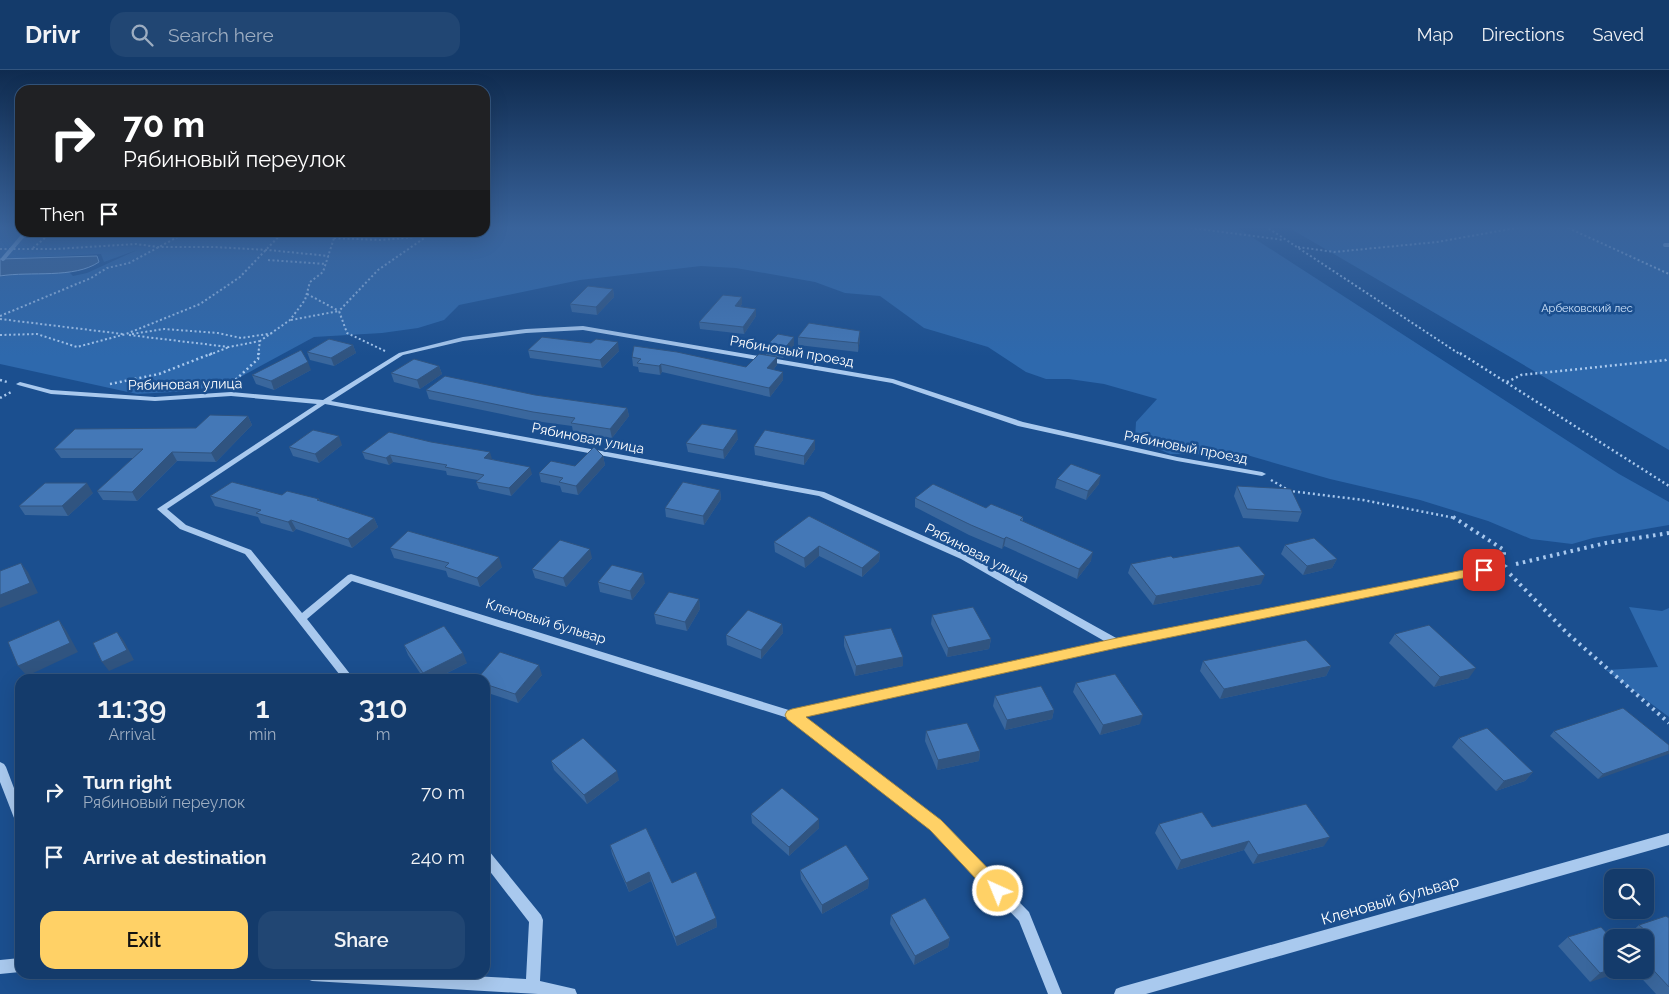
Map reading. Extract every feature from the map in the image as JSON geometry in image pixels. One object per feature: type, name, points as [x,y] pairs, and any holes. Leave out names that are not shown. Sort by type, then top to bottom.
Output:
[{"type":"street","name":"Рябиновый проезд","points":[[302,618],[248,552],[183,527],[162,510],[324,402],[400,354],[464,339],[526,331],[583,328],[893,381],[1021,424],[1177,459],[1262,474]]},
{"type":"street","name":"Рябиновая улица","points":[[20,384],[51,392],[156,399],[231,394],[324,402],[821,494],[964,557],[1117,643]]},
{"type":"street","points":[[792,715],[1117,643],[1503,566]]},
{"type":"street","name":"Кленовый бульвар","points":[[302,618],[351,577],[792,715]]},
{"type":"street","points":[[302,618],[345,674]]},
{"type":"street","points":[[792,715],[935,825],[1024,917],[1055,994]]},
{"type":"street","points":[[0,766],[15,806]]},
{"type":"street","name":"Кленовый бульвар","points":[[1120,994],[1669,839]]},
{"type":"street","points":[[490,861],[536,920],[533,986]]},
{"type":"street","points":[[0,967],[15,966]]},
{"type":"street","points":[[404,979],[533,986],[570,994]]},
{"type":"path","points":[[0,317],[71,285],[92,278],[105,269]]},
{"type":"path","points":[[0,335],[37,334],[77,347],[126,334],[200,304],[247,269]]},
{"type":"path","points":[[110,384],[159,374],[229,347],[260,341],[290,320],[305,300],[310,282],[324,269]]},
{"type":"path","points":[[290,320],[339,311],[379,269]]},
{"type":"path","points":[[1331,269],[1669,486]]},
{"type":"path","points":[[307,294],[339,311],[347,333],[378,349],[400,354]]},
{"type":"path","points":[[0,317],[151,339],[229,347]]},
{"type":"path","points":[[126,334],[164,329],[218,332],[241,338],[274,333]]},
{"type":"path","points":[[233,381],[258,359],[260,341]]},
{"type":"path","points":[[1507,382],[1521,375],[1666,360],[1669,358]]},
{"type":"path","points":[[1262,474],[1290,491],[1363,500],[1452,516],[1504,550],[1503,566],[1532,600],[1592,659],[1669,723]]},
{"type":"path","points":[[1503,566],[1606,543],[1669,533]]},
{"type":"green space","points":[[95,269],[674,269],[580,280],[459,305],[444,320],[418,328],[382,333],[314,337],[233,381],[191,391],[137,394],[0,364],[0,277],[25,273],[69,272],[73,276]]},
{"type":"green space","points":[[742,269],[1302,269],[1619,474],[1669,502],[1669,525],[1593,538],[1572,544],[1531,539],[1488,521],[1420,500],[1330,479],[1247,455],[1170,454],[1135,439],[1136,422],[1157,399],[1104,384],[1069,379],[1046,379],[1026,372],[988,347],[924,328],[880,296],[845,293],[815,282]]},
{"type":"green space","name":"Арбековский лес","points":[[1360,269],[1669,269],[1669,450]]},
{"type":"green space","points":[[1629,607],[1662,611],[1669,608],[1669,717],[1606,670],[1658,667]]},
{"type":"shaded area","points":[[0,269],[83,269],[65,273],[0,276]]},
{"type":"building","points":[[588,286],[613,289],[596,307],[570,304]]},
{"type":"building","points":[[723,295],[742,297],[735,306],[756,309],[743,327],[699,322]]},
{"type":"building","points":[[809,323],[860,331],[858,343],[798,337]]},
{"type":"building","points":[[778,334],[794,337],[783,350],[765,347]]},
{"type":"building","points":[[542,337],[591,343],[596,339],[618,342],[600,360],[528,350]]},
{"type":"building","points":[[329,339],[353,345],[331,358],[307,352]]},
{"type":"building","points":[[634,346],[677,352],[746,367],[759,354],[777,357],[767,368],[783,372],[769,388],[661,364],[659,366],[637,363],[641,359],[632,357]]},
{"type":"building","points":[[301,350],[308,362],[271,381],[252,375]]},
{"type":"building","points":[[414,359],[439,366],[417,380],[391,373]]},
{"type":"building","points":[[445,376],[535,395],[627,408],[610,429],[571,423],[575,418],[533,412],[426,390]]},
{"type":"building","points":[[210,415],[248,416],[211,453],[172,452],[132,492],[97,491],[143,449],[54,449],[75,429],[196,428]]},
{"type":"building","points":[[702,424],[737,430],[723,450],[686,443]]},
{"type":"building","points":[[313,430],[339,436],[315,454],[289,447]]},
{"type":"building","points":[[765,430],[815,440],[804,456],[754,446]]},
{"type":"building","points":[[389,432],[431,442],[490,452],[484,458],[530,467],[509,488],[476,482],[484,475],[445,467],[447,465],[390,455],[386,458],[362,452]]},
{"type":"building","points":[[594,447],[603,456],[576,486],[559,482],[563,478],[539,473],[551,461],[575,466]]},
{"type":"building","points":[[1071,464],[1101,475],[1088,491],[1057,479]]},
{"type":"building","points":[[232,482],[282,495],[287,491],[319,499],[317,500],[374,518],[348,539],[291,520],[288,522],[256,513],[261,510],[210,496]]},
{"type":"building","points":[[683,482],[720,490],[703,516],[665,508]]},
{"type":"building","points":[[45,483],[87,483],[62,506],[19,506]]},
{"type":"building","points":[[933,484],[986,508],[991,504],[1023,517],[1020,520],[1093,552],[1079,569],[1006,537],[1004,539],[971,525],[915,498]]},
{"type":"building","points":[[1237,486],[1291,489],[1302,512],[1247,509]]},
{"type":"building","points":[[809,516],[880,552],[862,568],[819,546],[804,558],[774,542]]},
{"type":"building","points":[[408,531],[499,557],[477,578],[445,567],[449,563],[390,548]]},
{"type":"building","points":[[1314,538],[1337,559],[1307,566],[1285,545]]},
{"type":"building","points":[[560,540],[590,549],[563,578],[532,569]]},
{"type":"building","points":[[1239,546],[1265,575],[1156,596],[1131,564],[1171,556],[1173,558]]},
{"type":"building","points":[[21,563],[30,583],[0,595],[0,571]]},
{"type":"building","points":[[612,565],[643,573],[630,591],[598,582]]},
{"type":"building","points":[[669,592],[699,599],[685,622],[654,614]]},
{"type":"building","points":[[973,607],[991,639],[948,648],[932,615]]},
{"type":"building","points":[[748,610],[782,624],[761,650],[726,635]]},
{"type":"building","points":[[59,620],[70,643],[18,666],[8,642]]},
{"type":"building","points":[[1429,625],[1476,668],[1440,677],[1395,634]]},
{"type":"building","points":[[444,626],[463,653],[423,673],[404,645]]},
{"type":"building","points":[[891,628],[903,657],[856,666],[844,636]]},
{"type":"building","points":[[117,632],[127,650],[102,662],[93,643]]},
{"type":"building","points":[[1306,640],[1331,666],[1224,689],[1203,661]]},
{"type":"building","points":[[500,652],[539,665],[515,694],[490,686],[490,674],[481,674]]},
{"type":"building","points":[[1115,674],[1143,715],[1103,725],[1076,683]]},
{"type":"building","points":[[1041,686],[1054,710],[1007,720],[995,696]]},
{"type":"building","points":[[1623,708],[1669,745],[1669,751],[1603,774],[1554,731]]},
{"type":"building","points":[[967,723],[980,751],[938,760],[926,731]]},
{"type":"building","points":[[1487,728],[1533,772],[1504,781],[1459,738]]},
{"type":"building","points":[[583,738],[617,771],[584,795],[551,761]]},
{"type":"building","points":[[782,788],[819,819],[789,847],[751,814]]},
{"type":"building","points":[[1306,804],[1330,837],[1258,855],[1249,841],[1181,860],[1159,824],[1202,812],[1212,827]]},
{"type":"building","points":[[646,828],[672,883],[696,872],[716,918],[675,937],[649,872],[626,883],[610,845]]},
{"type":"building","points":[[846,845],[869,879],[822,905],[800,870]]},
{"type":"building","points":[[925,898],[950,938],[915,956],[891,915]]},
{"type":"building","points":[[1666,916],[1669,918],[1669,987],[1654,971],[1654,929],[1644,929],[1639,925]]},
{"type":"building","points":[[1601,927],[1604,930],[1604,972],[1600,973],[1568,937]]},
{"type":"route","points":[[998,891],[935,825],[792,715],[1117,643],[1484,570]]}]
